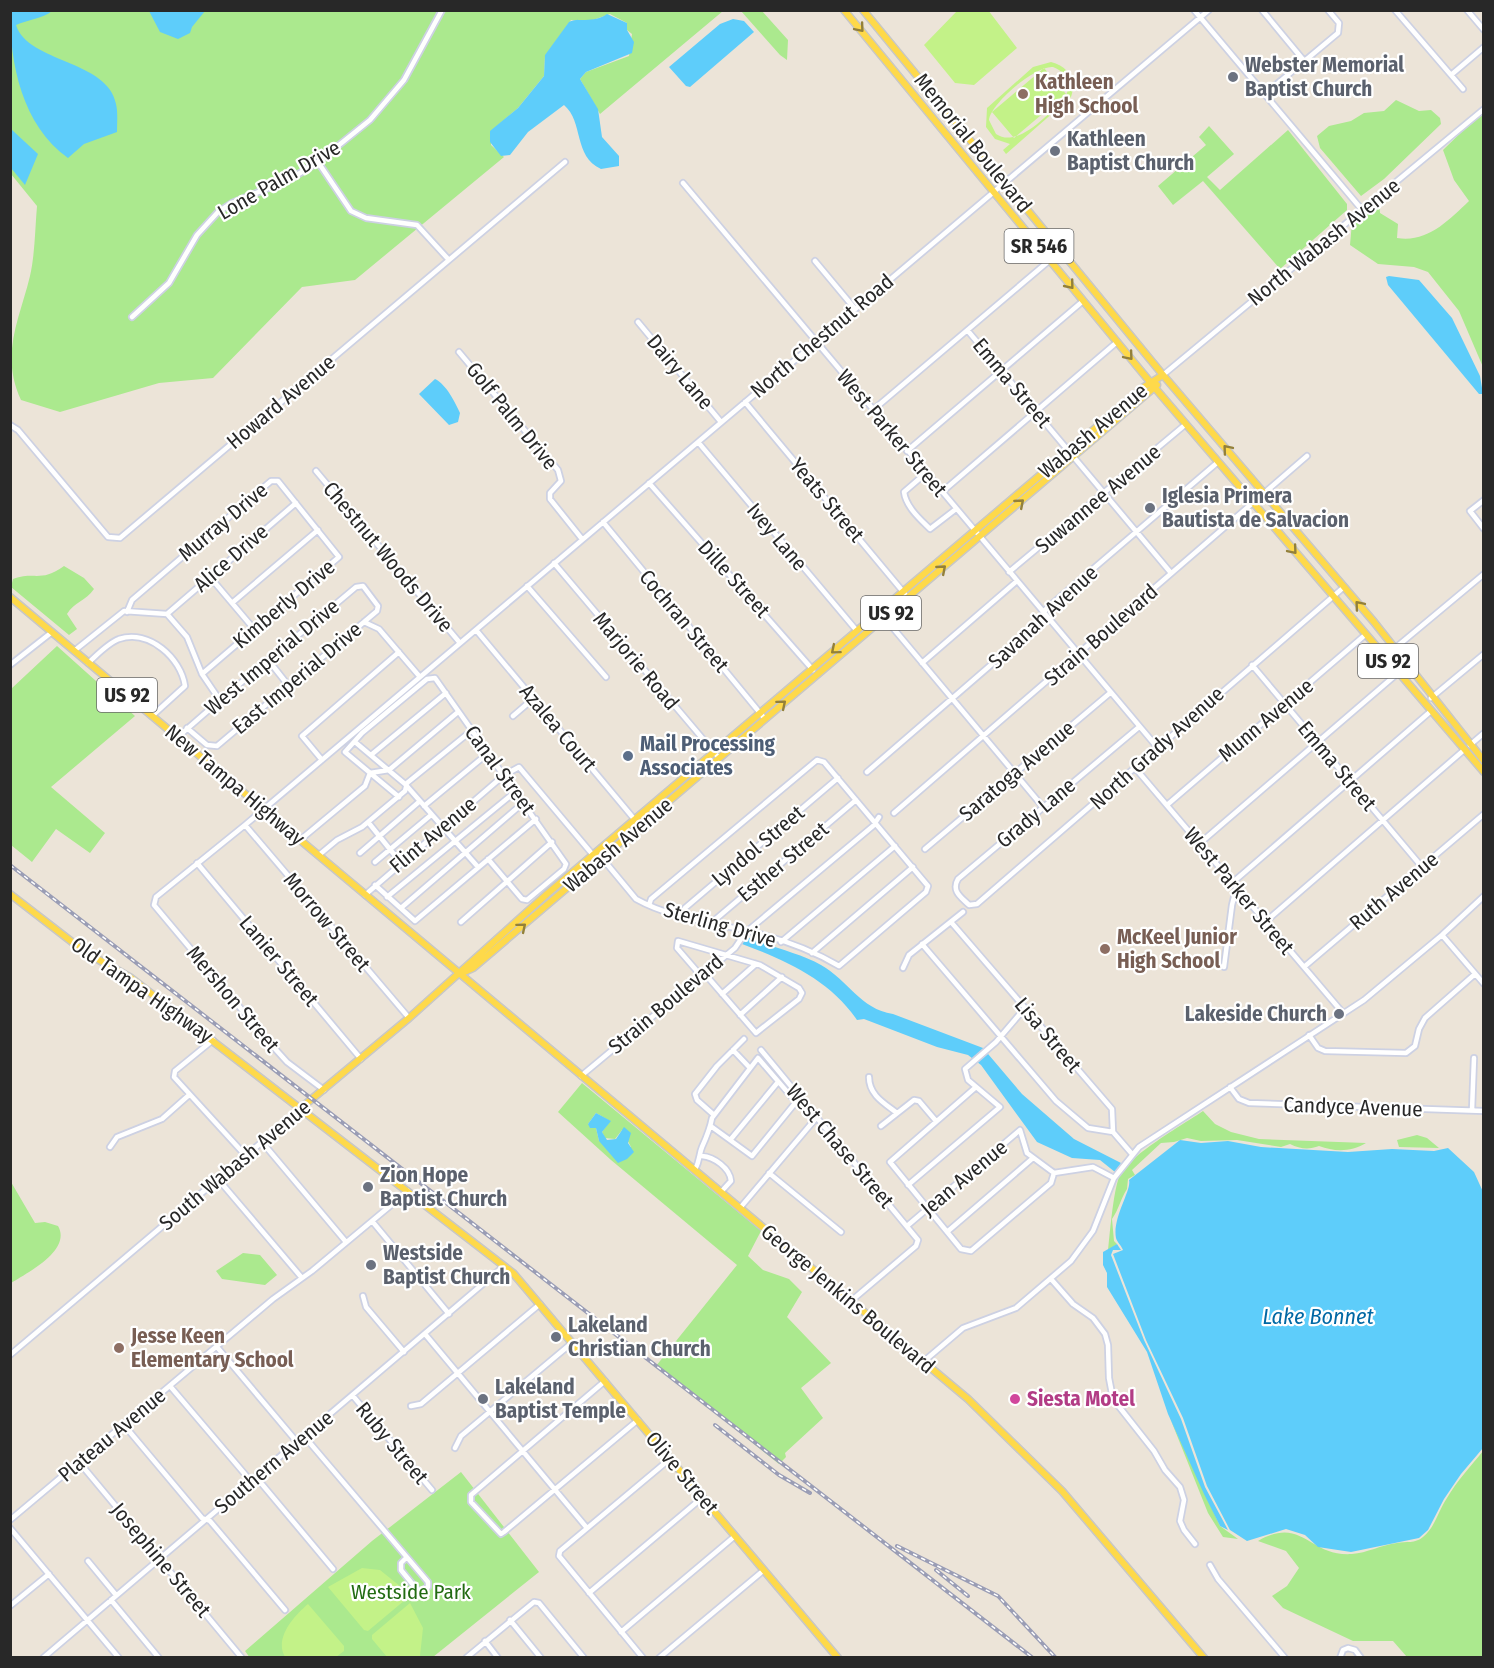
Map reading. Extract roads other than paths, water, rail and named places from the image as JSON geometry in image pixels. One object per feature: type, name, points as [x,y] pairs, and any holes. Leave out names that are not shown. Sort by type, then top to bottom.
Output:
[{"type":"main road","name":"Memorial Boulevard","points":[[844,10],[1186,424]]},
{"type":"main road","name":"Memorial Boulevard","points":[[863,10],[1104,304],[1344,587],[1394,649],[1467,747]]},
{"type":"main road","points":[[1083,301],[1093,299],[1104,304]]},
{"type":"main road","name":"Wabash Avenue","points":[[459,974],[468,963],[713,752],[1150,382],[1164,375]]},
{"type":"main road","name":"Wabash Avenue","points":[[459,974],[473,968],[1155,388],[1164,375]]},
{"type":"main road","name":"US 92","points":[[1186,424],[1455,739],[1467,747],[1484,772]]},
{"type":"main road","name":"New Tampa Highway","points":[[12,602],[52,632],[459,974]]},
{"type":"main road","points":[[1467,747],[1484,761]]},
{"type":"main road","name":"Old Tampa Highway","points":[[10,894],[86,952],[131,978],[302,1108]]},
{"type":"main road","points":[[547,894],[552,900]]},
{"type":"main road","name":"South Wabash Avenue","points":[[302,1108],[459,974]]},
{"type":"main road","name":"George Jenkins Boulevard","points":[[459,974],[988,1417],[1044,1472],[1204,1658]]},
{"type":"main road","name":"Olive Street","points":[[302,1108],[504,1266],[573,1342],[838,1658]]},
{"type":"street","name":"Lone Palm Drive","points":[[132,317],[169,283],[197,234],[218,212],[232,203],[292,178],[318,162],[356,133],[397,89],[442,10]]},
{"type":"street","points":[[1194,10],[1363,211]]},
{"type":"street","name":"North Chestnut Road","points":[[154,899],[245,825],[1209,10]]},
{"type":"street","points":[[1262,10],[1305,62]]},
{"type":"street","points":[[1265,94],[1340,30],[1339,23],[1328,10]]},
{"type":"street","points":[[1395,10],[1463,89]]},
{"type":"street","points":[[1467,10],[1484,30]]},
{"type":"street","points":[[1451,75],[1484,47]]},
{"type":"street","name":"North Wabash Avenue","points":[[1164,375],[1484,109]]},
{"type":"street","points":[[318,162],[351,211],[366,218],[417,225],[449,260]]},
{"type":"street","name":"Howard Avenue","points":[[10,425],[18,430],[108,537],[120,538],[566,162]]},
{"type":"street","name":"West Parker Street","points":[[683,183],[1017,582]]},
{"type":"street","points":[[873,410],[1050,260]]},
{"type":"street","points":[[815,261],[855,309]]},
{"type":"street","points":[[907,451],[1083,301]]},
{"type":"street","name":"Dairy Lane","points":[[638,322],[721,422]]},
{"type":"street","name":"Emma Street","points":[[968,331],[1171,573]]},
{"type":"street","points":[[942,492],[1117,342]]},
{"type":"street","name":"Golf Palm Drive","points":[[459,352],[560,474],[561,481],[550,493],[550,499],[582,539]]},
{"type":"street","name":"Yeats Street","points":[[745,402],[908,598]]},
{"type":"street","name":"Suwannee Avenue","points":[[1009,573],[1186,424]]},
{"type":"street","name":"Ivey Lane","points":[[698,442],[857,631]]},
{"type":"street","name":"Strain Boulevard","points":[[894,813],[1307,456]]},
{"type":"street","name":"Savanah Avenue","points":[[867,772],[1043,620],[1045,610],[1218,462]]},
{"type":"street","name":"Chestnut Woods Drive","points":[[316,471],[460,642]]},
{"type":"street","points":[[926,473],[904,492],[905,500],[915,513],[930,530],[956,509]]},
{"type":"street","name":"Murray Drive","points":[[128,612],[132,600],[271,481],[278,481],[318,530]]},
{"type":"street","name":"Dille Street","points":[[649,483],[817,675]]},
{"type":"street","points":[[1484,500],[1470,511],[1484,529]]},
{"type":"street","name":"Alice Drive","points":[[167,614],[296,503]]},
{"type":"street","name":"Cochran Street","points":[[603,522],[765,719]]},
{"type":"street","points":[[232,603],[318,530]]},
{"type":"street","name":"Kimberly Drive","points":[[202,674],[339,557],[318,530]]},
{"type":"street","name":"Marjorie Road","points":[[554,563],[719,758]]},
{"type":"street","points":[[1394,649],[1484,574]]},
{"type":"street","points":[[210,577],[254,629]]},
{"type":"street","points":[[922,663],[1017,582],[1157,747]]},
{"type":"street","points":[[527,586],[606,678]]},
{"type":"street","name":"East Imperial Drive","points":[[188,728],[207,745],[215,747],[377,611],[378,606],[365,588],[356,587]]},
{"type":"street","name":"West Imperial Drive","points":[[177,737],[356,587]]},
{"type":"street","name":"North Grady Avenue","points":[[969,905],[977,904],[1344,587]]},
{"type":"street","points":[[74,651],[124,611],[167,614],[188,639],[202,674],[221,702]]},
{"type":"street","points":[[879,612],[1043,807]]},
{"type":"street","points":[[363,622],[380,629],[420,677]]},
{"type":"street","name":"Azalea Court","points":[[476,630],[640,826]]},
{"type":"street","points":[[10,665],[52,632]]},
{"type":"street","name":"Munn Avenue","points":[[1167,805],[1365,635]]},
{"type":"street","points":[[88,663],[119,639],[146,640],[166,652],[180,667],[185,686],[152,716]]},
{"type":"street","points":[[322,760],[302,736],[399,652]]},
{"type":"street","points":[[1431,698],[1484,654]]},
{"type":"street","points":[[269,661],[288,685]]},
{"type":"street","name":"Emma Street","points":[[1252,665],[1422,867]]},
{"type":"street","points":[[1199,844],[1398,673]]},
{"type":"street","name":"Canal Street","points":[[355,742],[427,679],[434,677],[566,864],[564,869],[529,899],[522,899],[507,881]]},
{"type":"street","points":[[371,755],[446,693]]},
{"type":"street","name":"Saratoga Avenue","points":[[925,849],[1110,693]]},
{"type":"street","points":[[513,716],[534,698]]},
{"type":"street","points":[[1232,883],[1431,711]]},
{"type":"street","points":[[370,773],[388,770],[458,712]]},
{"type":"street","name":"Grady Lane","points":[[969,905],[957,893],[955,885],[958,879],[1139,727]]},
{"type":"street","points":[[318,855],[337,840],[368,822],[399,797],[408,787],[408,783],[471,731]]},
{"type":"street","points":[[1265,922],[1484,734]]},
{"type":"street","points":[[399,797],[345,752],[355,742],[408,787],[478,867]]},
{"type":"street","points":[[424,806],[487,754]]},
{"type":"street","points":[[649,905],[651,899],[819,760],[825,762],[913,867],[812,953]]},
{"type":"street","points":[[503,776],[516,767],[521,768],[593,855],[602,858]]},
{"type":"street","name":"West Parker Street","points":[[1136,769],[1343,1013]]},
{"type":"street","points":[[300,840],[365,786],[370,773]]},
{"type":"street","name":"Flint Avenue","points":[[365,895],[503,776]]},
{"type":"street","name":"Lyndol Street","points":[[680,915],[685,908],[838,778]]},
{"type":"street","points":[[387,897],[515,792]]},
{"type":"street","name":"Esther Street","points":[[710,924],[856,800]]},
{"type":"street","points":[[360,853],[420,801]]},
{"type":"street","points":[[401,908],[523,803]]},
{"type":"street","name":"Ruth Avenue","points":[[1304,967],[1484,814]]},
{"type":"street","points":[[375,862],[432,815]]},
{"type":"street","points":[[876,823],[879,817]]},
{"type":"street","points":[[375,885],[416,920],[536,819]]},
{"type":"street","points":[[368,822],[401,863]]},
{"type":"street","name":"Strain Boulevard","points":[[581,1076],[705,974],[749,931],[876,823]]},
{"type":"street","name":"Morrow Street","points":[[245,825],[409,1018]]},
{"type":"street","points":[[461,922],[552,842]]},
{"type":"street","points":[[781,942],[895,846]]},
{"type":"street","name":"Sterling Drive","points":[[602,858],[630,893],[649,905],[710,924],[749,931],[812,953],[839,966],[926,891],[928,887],[913,867]]},
{"type":"street","points":[[488,859],[507,881]]},
{"type":"street","name":"Lanier Street","points":[[197,863],[361,1059]]},
{"type":"street","points":[[1224,967],[1236,889]]},
{"type":"street","points":[[923,1362],[963,1329],[1010,1312],[1071,1261],[1087,1241],[1114,1178],[1132,1154],[1364,1000],[1442,935],[1484,896]]},
{"type":"street","name":"Mershon Street","points":[[154,899],[154,905],[280,1056],[324,1090]]},
{"type":"street","points":[[903,968],[909,955],[963,912]]},
{"type":"street","name":"Lisa Street","points":[[951,921],[1112,1109],[1113,1132],[1132,1154]]},
{"type":"street","points":[[1442,935],[1484,984]]},
{"type":"street","points":[[699,977],[677,948],[678,941],[756,964],[801,990],[799,999],[758,1033],[753,1031],[705,974]]},
{"type":"street","points":[[922,944],[1049,1094],[1088,1128],[1113,1132]]},
{"type":"street","points":[[722,994],[756,964]]},
{"type":"street","points":[[1309,1035],[1318,1048],[1325,1051],[1406,1053],[1415,1046],[1419,1029],[1425,1018],[1475,974]]},
{"type":"street","points":[[740,1014],[782,977]]},
{"type":"street","points":[[908,1185],[1000,1107],[965,1075],[966,1069],[1000,1037],[1025,1008]]},
{"type":"street","points":[[213,1040],[176,1071],[176,1081],[246,1156]]},
{"type":"street","points":[[714,1115],[697,1100],[695,1094],[744,1040]]},
{"type":"street","points":[[695,1170],[702,1156],[701,1148],[712,1127],[714,1115],[750,1068],[733,1050]]},
{"type":"street","name":"West Chase Street","points":[[761,1050],[918,1242],[851,1301]]},
{"type":"street","name":"West Chase Street","points":[[731,1139],[752,1156],[796,1102],[759,1058],[750,1068]]},
{"type":"street","points":[[1472,1110],[1474,1058]]},
{"type":"street","points":[[869,1077],[871,1090],[882,1103],[897,1113]]},
{"type":"street","points":[[712,1127],[731,1139],[778,1082]]},
{"type":"street","points":[[976,1087],[891,1161],[891,1166],[961,1249],[971,1251],[1051,1183],[1054,1173]]},
{"type":"street","name":"Candyce Avenue","points":[[1230,1087],[1239,1099],[1249,1103],[1484,1111]]},
{"type":"street","points":[[110,1147],[117,1137],[162,1119],[189,1095]]},
{"type":"street","points":[[881,1126],[917,1100],[936,1121]]},
{"type":"street","name":"South Wabash Avenue","points":[[10,1356],[302,1108]]},
{"type":"street","points":[[740,1208],[817,1117]]},
{"type":"street","name":"Jean Avenue","points":[[907,1226],[1020,1130],[1026,1151],[1033,1158]]},
{"type":"street","points":[[262,1142],[346,1242]]},
{"type":"street","points":[[702,1156],[711,1157],[729,1173],[731,1181],[721,1192]]},
{"type":"street","points":[[947,1232],[1033,1158],[1054,1173],[1093,1167],[1114,1178]]},
{"type":"street","points":[[769,1173],[841,1232]]},
{"type":"street","points":[[218,1179],[302,1278]]},
{"type":"street","name":"Plateau Avenue","points":[[10,1520],[285,1289],[302,1278],[408,1191]]},
{"type":"street","points":[[372,1221],[449,1314]]},
{"type":"street","name":"Southern Avenue","points":[[43,1658],[504,1266]]},
{"type":"street","points":[[1051,1279],[1073,1304],[1093,1318],[1105,1334],[1113,1399],[1180,1487],[1184,1500],[1180,1521],[1195,1544]]},
{"type":"street","points":[[363,1296],[366,1307],[404,1352]]},
{"type":"street","points":[[411,1406],[422,1404],[540,1304]]},
{"type":"street","points":[[425,1334],[587,1528]]},
{"type":"street","points":[[455,1448],[461,1436],[573,1342]]},
{"type":"street","points":[[217,1347],[297,1442]]},
{"type":"street","points":[[605,1381],[473,1493],[495,1530],[501,1534],[504,1532],[638,1420]]},
{"type":"street","points":[[170,1386],[249,1479],[256,1477],[333,1569]]},
{"type":"street","name":"Ruby Street","points":[[352,1396],[432,1490]]},
{"type":"street","points":[[124,1425],[202,1518],[210,1521],[285,1610]]},
{"type":"street","points":[[304,1436],[428,1582],[428,1587],[423,1592],[419,1592],[400,1570],[400,1565],[406,1558]]},
{"type":"street","points":[[643,1658],[560,1559],[559,1554],[671,1458]]},
{"type":"street","name":"Josephine Street","points":[[80,1462],[242,1658]]},
{"type":"street","points":[[589,1593],[703,1497]]},
{"type":"street","points":[[10,1528],[119,1658]]},
{"type":"street","points":[[621,1632],[735,1536]]},
{"type":"street","points":[[88,1561],[116,1595]]},
{"type":"street","points":[[1210,1565],[1218,1579],[1285,1658]]},
{"type":"street","points":[[659,1658],[764,1570]]},
{"type":"street","points":[[10,1606],[49,1574]]},
{"type":"street","points":[[111,1600],[159,1658]]},
{"type":"street","points":[[466,1658],[510,1620],[536,1602],[584,1658]]},
{"type":"street","points":[[510,1620],[541,1658]]},
{"type":"street","points":[[485,1641],[498,1658]]},
{"type":"street","points":[[1340,1658],[1342,1650],[1347,1648],[1355,1650],[1361,1658]]},
{"type":"water","points":[[149,10],[205,11],[190,33],[178,39],[160,32]]},
{"type":"water","points":[[10,11],[52,11],[16,25],[23,38],[36,47],[99,78],[110,90],[117,107],[117,132],[84,144],[68,158],[52,144],[29,111],[22,92],[13,52]]},
{"type":"water","points":[[607,14],[627,23],[627,30],[634,42],[632,53],[586,72],[580,79],[598,109],[602,137],[619,156],[619,166],[601,169],[592,163],[582,148],[574,120],[564,105],[528,132],[510,155],[501,156],[490,142],[490,131],[518,108],[544,76],[545,55],[569,22],[596,19]]},
{"type":"water","points":[[733,19],[744,21],[754,32],[690,87],[686,86],[669,67],[720,24]]},
{"type":"water","points":[[11,129],[38,154],[25,185],[11,168]]},
{"type":"water","points":[[1386,277],[1419,280],[1452,318],[1480,376],[1483,394],[1479,394],[1388,285]]},
{"type":"water","points":[[435,379],[446,389],[456,404],[460,413],[458,422],[449,425],[419,394]]},
{"type":"water","points":[[747,937],[821,965],[863,1000],[882,1011],[983,1048],[1022,1094],[1074,1139],[1121,1163],[1115,1172],[1100,1160],[1072,1158],[1037,1142],[981,1065],[968,1055],[937,1047],[864,1019],[857,1020],[834,994],[806,973],[742,944]]},
{"type":"water","points":[[596,1113],[611,1121],[602,1132],[607,1140],[616,1139],[624,1127],[631,1133],[628,1143],[634,1152],[627,1159],[618,1163],[599,1141],[596,1128],[590,1128],[588,1124]]},
{"type":"water","name":"Lake Bonnet","points":[[1180,1140],[1201,1143],[1228,1141],[1261,1147],[1348,1152],[1392,1149],[1434,1151],[1448,1148],[1474,1172],[1484,1194],[1483,1448],[1461,1474],[1444,1499],[1428,1530],[1419,1538],[1351,1552],[1318,1547],[1305,1535],[1286,1529],[1247,1541],[1230,1530],[1207,1486],[1183,1418],[1146,1340],[1113,1254],[1123,1250],[1117,1239],[1116,1230],[1129,1180]]},
{"type":"water","points":[[1117,1244],[1121,1250],[1113,1250],[1111,1255],[1144,1340],[1181,1419],[1205,1487],[1228,1530],[1220,1526],[1204,1494],[1168,1414],[1147,1352],[1107,1287],[1103,1252]]},
{"type":"railway","points":[[10,865],[1033,1658]]},
{"type":"railway","points":[[715,1425],[779,1475],[810,1493]]},
{"type":"railway","points":[[897,1546],[998,1596],[1056,1658]]},
{"type":"railway","points":[[936,1570],[968,1596]]},
{"type":"place","name":"Webster Memorial Baptist Church","points":[[1233,77]]},
{"type":"place","name":"Kathleen High School","points":[[1023,94]]},
{"type":"place","name":"Kathleen Baptist Church","points":[[1055,151]]},
{"type":"place","name":"Iglesia Primera Bautista de Salvacion","points":[[1150,508]]},
{"type":"place","name":"Mail Processing Associates","points":[[628,756]]},
{"type":"place","name":"McKeel Junior High School","points":[[1105,949]]},
{"type":"place","name":"Lakeside Church","points":[[1339,1014]]},
{"type":"place","name":"Zion Hope Baptist Church","points":[[368,1187]]},
{"type":"place","name":"Westside Baptist Church","points":[[371,1265]]},
{"type":"place","name":"Lakeland Christian Church","points":[[556,1337]]},
{"type":"place","name":"Jesse Keen Elementary School","points":[[119,1348]]},
{"type":"place","name":"Lakeland Baptist Temple","points":[[483,1399]]},
{"type":"place","name":"Siesta Motel","points":[[1015,1399]]},
{"type":"park label","name":"Westside Park","points":[[411,1592]]}]
